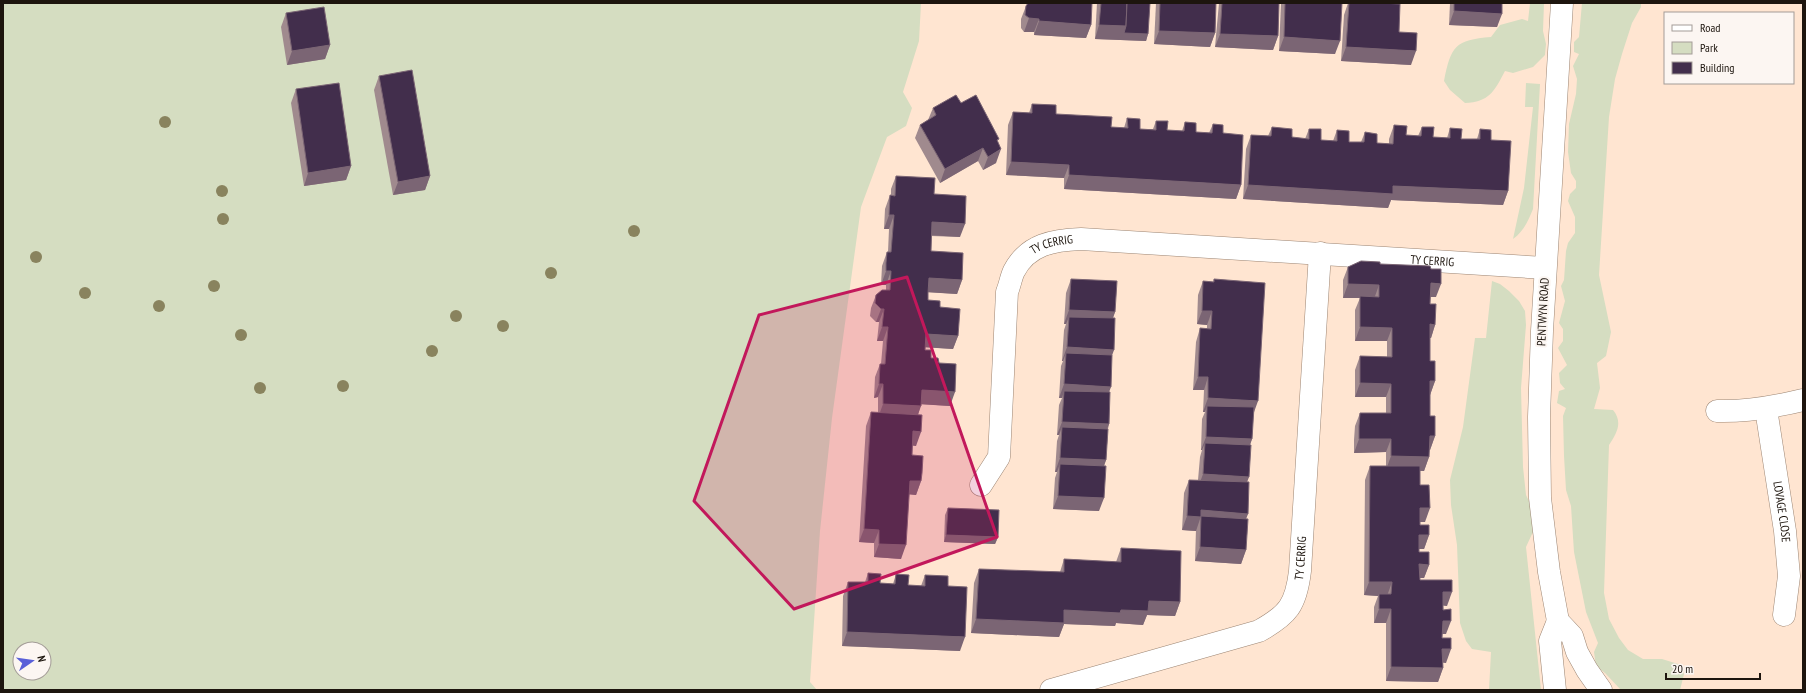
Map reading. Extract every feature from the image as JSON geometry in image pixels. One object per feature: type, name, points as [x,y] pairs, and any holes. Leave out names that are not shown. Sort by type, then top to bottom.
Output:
[{"type":"street","name":"PENTWYN ROAD","points":[[1558,621],[1549,572],[1540,498],[1538,417],[1545,268],[1562,3]]},
{"type":"street","name":"TY CERRIG","points":[[981,485],[999,457],[1008,292],[1014,270],[1028,254],[1042,244],[1063,239],[1081,239],[1545,268]]},
{"type":"street","name":"TY CERRIG","points":[[1051,690],[1258,631],[1274,622],[1288,610],[1298,591],[1300,571],[1320,253]]},
{"type":"street","points":[[1717,411],[1742,411],[1766,408],[1803,400]]},
{"type":"street","name":"LOVAGE CLOSE","points":[[1766,408],[1785,532],[1789,576],[1784,615]]},
{"type":"street","points":[[1555,690],[1550,641],[1558,621],[1572,636],[1577,652],[1601,690]]},
{"type":"highlighted area","points":[[907,277],[997,537],[794,609],[694,501],[759,315]]},
{"type":"green space","points":[[3,3],[921,3],[919,41],[903,92],[912,108],[906,126],[887,137],[861,207],[832,418],[820,531],[810,682],[817,690],[3,690]]},
{"type":"green space","points":[[1530,3],[1544,3],[1543,31],[1546,44],[1545,55],[1533,67],[1513,73],[1505,71],[1494,90],[1485,98],[1480,101],[1465,103],[1450,90],[1444,81],[1452,52],[1462,43],[1469,40],[1491,37],[1500,25],[1522,19],[1528,21]]},
{"type":"green space","points":[[1582,3],[1641,3],[1641,7],[1632,23],[1622,54],[1615,79],[1609,117],[1599,275],[1611,332],[1606,356],[1597,363],[1600,388],[1594,409],[1613,410],[1618,419],[1618,428],[1609,445],[1604,593],[1609,619],[1619,638],[1628,650],[1643,659],[1662,659],[1678,664],[1684,674],[1680,690],[1621,690],[1596,666],[1594,652],[1598,643],[1586,612],[1574,552],[1571,506],[1566,490],[1564,456],[1563,416],[1566,408],[1557,403],[1559,391],[1565,389],[1560,383],[1559,373],[1567,365],[1558,348],[1563,341],[1563,329],[1559,323],[1565,301],[1561,286],[1564,280],[1566,251],[1568,243],[1575,233],[1575,217],[1568,201],[1570,194],[1576,188],[1576,181],[1571,173],[1568,152],[1569,124],[1576,94],[1577,79],[1573,66],[1579,54],[1574,52],[1574,42],[1579,37]]},
{"type":"green space","points":[[1526,83],[1540,84],[1533,209],[1523,229],[1513,239],[1524,188],[1533,107],[1525,107]]},
{"type":"green space","points":[[1492,281],[1500,284],[1509,291],[1519,301],[1525,311],[1526,325],[1521,388],[1523,467],[1526,495],[1540,524],[1532,534],[1526,547],[1541,690],[1489,690],[1491,652],[1472,649],[1466,641],[1460,623],[1457,545],[1451,505],[1450,480],[1463,427],[1475,338],[1486,338]]},
{"type":"building","points":[[1028,3],[1092,3],[1091,25],[1039,21],[1039,19],[1029,18],[1025,15],[1026,6]]},
{"type":"building","points":[[1101,3],[1127,3],[1126,26],[1099,25]]},
{"type":"building","points":[[1127,3],[1150,3],[1148,34],[1124,33],[1126,26]]},
{"type":"building","points":[[1160,3],[1216,3],[1215,33],[1159,31]]},
{"type":"building","points":[[1222,3],[1279,3],[1278,36],[1220,34]]},
{"type":"building","points":[[1285,3],[1342,3],[1340,41],[1284,37]]},
{"type":"building","points":[[1349,3],[1400,4],[1399,32],[1417,33],[1416,51],[1346,47]]},
{"type":"building","points":[[1454,3],[1502,3],[1502,14],[1454,11]]},
{"type":"building","points":[[324,7],[330,45],[292,51],[286,13]]},
{"type":"building","points":[[412,70],[430,176],[398,182],[379,76]]},
{"type":"building","points":[[339,83],[351,166],[308,173],[296,89]]},
{"type":"building","points":[[956,95],[961,103],[976,95],[999,139],[997,140],[1001,149],[988,157],[983,148],[945,169],[920,125],[936,115],[933,108]]},
{"type":"building","points":[[1032,104],[1056,105],[1056,114],[1112,117],[1111,127],[1128,128],[1127,118],[1140,119],[1140,129],[1156,130],[1156,121],[1168,121],[1167,130],[1184,131],[1185,122],[1196,123],[1196,132],[1212,133],[1213,124],[1223,125],[1223,133],[1243,135],[1241,185],[1069,175],[1069,165],[1011,162],[1013,112],[1032,113]]},
{"type":"building","points":[[1394,125],[1407,126],[1406,135],[1421,136],[1422,127],[1434,127],[1433,137],[1450,138],[1450,128],[1462,129],[1461,139],[1480,139],[1480,129],[1491,130],[1491,140],[1511,141],[1508,191],[1393,186],[1393,194],[1248,185],[1251,135],[1271,136],[1272,127],[1292,129],[1292,137],[1309,139],[1309,129],[1321,129],[1321,140],[1337,141],[1337,130],[1349,131],[1349,142],[1364,142],[1365,132],[1377,134],[1377,143],[1393,144]]},
{"type":"building","points":[[896,176],[935,178],[934,194],[966,196],[965,224],[932,222],[931,251],[963,253],[962,280],[929,278],[928,293],[928,300],[940,301],[940,307],[960,309],[958,336],[926,334],[925,350],[931,350],[931,358],[938,358],[939,363],[956,364],[955,392],[922,390],[921,406],[883,404],[883,384],[879,384],[880,364],[885,364],[888,327],[882,327],[884,309],[881,309],[875,303],[876,295],[882,290],[890,290],[891,271],[886,271],[886,263],[887,252],[891,252],[894,215],[889,215],[890,195],[895,196]]},
{"type":"building","points":[[1361,261],[1380,262],[1380,264],[1430,266],[1431,269],[1441,269],[1441,284],[1431,283],[1430,304],[1436,304],[1435,325],[1430,324],[1430,361],[1435,361],[1435,381],[1430,381],[1430,416],[1435,416],[1435,436],[1430,436],[1429,457],[1391,456],[1391,439],[1359,439],[1360,413],[1391,413],[1391,384],[1360,383],[1360,356],[1392,357],[1392,328],[1360,327],[1360,296],[1379,297],[1379,285],[1348,284],[1348,267]]},
{"type":"building","points":[[1071,279],[1117,281],[1115,312],[1069,310]]},
{"type":"building","points":[[1214,279],[1265,283],[1258,401],[1208,398],[1208,377],[1198,377],[1200,328],[1211,329],[1212,311],[1202,311],[1203,281],[1214,282]]},
{"type":"building","points":[[1069,317],[1115,318],[1114,350],[1067,347]]},
{"type":"building","points":[[1066,353],[1112,355],[1111,387],[1064,384]]},
{"type":"building","points":[[1064,391],[1110,392],[1109,424],[1062,422]]},
{"type":"building","points":[[1207,406],[1254,407],[1252,439],[1206,437]]},
{"type":"building","points":[[871,412],[922,415],[921,432],[913,431],[912,455],[923,456],[922,473],[921,481],[910,481],[906,545],[879,544],[879,530],[864,529]]},
{"type":"building","points":[[1062,427],[1108,429],[1106,460],[1060,458]]},
{"type":"building","points":[[1205,443],[1251,445],[1249,477],[1203,474]]},
{"type":"building","points":[[1060,464],[1106,466],[1104,498],[1058,496]]},
{"type":"building","points":[[1370,466],[1420,466],[1420,485],[1429,485],[1430,508],[1420,508],[1420,525],[1429,525],[1429,535],[1419,535],[1419,552],[1429,552],[1429,565],[1419,564],[1420,580],[1452,580],[1452,592],[1443,592],[1443,610],[1451,609],[1451,621],[1443,621],[1442,638],[1451,638],[1451,649],[1442,649],[1443,668],[1391,667],[1391,609],[1379,609],[1379,594],[1391,594],[1392,582],[1369,582]]},
{"type":"building","points":[[1189,480],[1249,482],[1248,514],[1201,510],[1201,517],[1187,516]]},
{"type":"building","points":[[948,508],[999,510],[998,537],[946,535]]},
{"type":"building","points":[[1201,516],[1248,519],[1246,550],[1200,547]]},
{"type":"building","points":[[1121,548],[1181,551],[1180,602],[1149,601],[1148,611],[1121,610],[1120,613],[1064,610],[1064,623],[976,619],[979,569],[1064,572],[1064,559],[1121,562]]},
{"type":"building","points":[[868,573],[881,574],[880,583],[895,584],[896,574],[909,575],[908,585],[925,586],[925,575],[948,576],[948,586],[967,587],[965,637],[847,632],[848,582],[868,582]]}]
